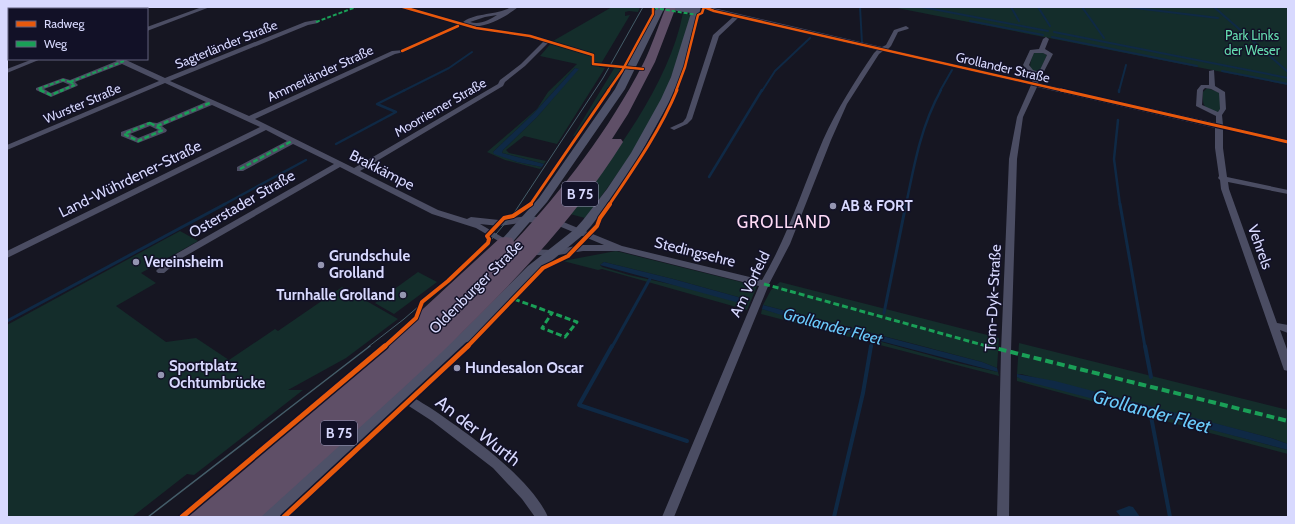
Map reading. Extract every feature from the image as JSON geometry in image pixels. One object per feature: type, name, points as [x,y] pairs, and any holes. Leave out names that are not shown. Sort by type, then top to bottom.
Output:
[{"type":"highway","name":"Oldenburger Straße","points":[[244,517],[427,345],[552,209],[581,174],[619,117],[641,79],[661,37],[670,7]]},
{"type":"highway","name":"Oldenburger Straße","points":[[219,517],[427,345],[474,310],[529,255],[580,195],[630,119],[654,75],[670,38],[680,7]]},
{"type":"highway","points":[[196,517],[382,359],[474,274],[506,242]]},
{"type":"street","points":[[148,29],[207,7]]},
{"type":"street","points":[[504,13],[484,15],[466,22],[474,26],[480,26],[504,13],[515,7]]},
{"type":"street","points":[[506,242],[543,200],[584,144],[620,89],[661,7]]},
{"type":"street","name":"Grollander Straße","points":[[670,7],[677,9],[699,8],[714,10],[1288,142]]},
{"type":"street","points":[[270,517],[484,320],[533,269],[580,232],[612,191],[653,124],[676,77],[699,8]]},
{"type":"street","name":"Grollander Straße","points":[[699,8],[714,10]]},
{"type":"street","points":[[674,128],[685,123],[689,119],[716,35],[737,16]]},
{"type":"street","name":"Sagterländer Straße","points":[[167,81],[307,23],[316,22]]},
{"type":"street","name":"Am Vorfeld","points":[[668,517],[764,284],[786,244],[827,140],[844,104],[877,53],[888,46],[896,31],[906,28]]},
{"type":"street","points":[[1038,74],[1030,71],[1026,65],[1032,51],[1041,51],[1046,40]]},
{"type":"street","name":"Moorriemer Straße","points":[[355,171],[501,85],[502,81],[523,65],[547,41]]},
{"type":"street","name":"Ammerländer Straße","points":[[249,120],[394,52],[402,51]]},
{"type":"street","name":"Tom-Dyk-Straße","points":[[1003,517],[1006,351],[1013,159],[1020,117],[1038,74],[1041,73],[1050,54],[1041,51]]},
{"type":"street","points":[[7,71],[35,60]]},
{"type":"street","name":"Brakkämpe","points":[[70,82],[120,60],[212,102],[355,171],[429,209],[491,232],[506,242]]},
{"type":"street","points":[[1212,71],[1212,87],[1202,86],[1200,90],[1199,106],[1219,115]]},
{"type":"street","name":"Wurster Straße","points":[[7,148],[167,81]]},
{"type":"street","name":"Vehrels","points":[[1212,87],[1222,92],[1223,109],[1219,115],[1219,148],[1222,178],[1230,206],[1288,367]]},
{"type":"street","points":[[157,126],[212,102]]},
{"type":"street","name":"Land-Wührdener-Straße","points":[[7,255],[265,128]]},
{"type":"street","points":[[240,169],[292,141]]},
{"type":"street","name":"Osterstader Straße","points":[[161,271],[179,256],[340,164]]},
{"type":"street","points":[[1222,178],[1288,192]]},
{"type":"street","name":"Brakkämpe","points":[[461,220],[499,223],[527,219],[556,222],[580,232]]},
{"type":"street","name":"Stedingsehre","points":[[580,232],[619,248],[764,284]]},
{"type":"street","name":"Stedingsehre","points":[[506,242],[524,251],[536,253],[552,253],[575,248],[619,248]]},
{"type":"street","points":[[1273,325],[1288,329]]},
{"type":"street","name":"An der Wurth","points":[[402,396],[436,418],[497,464],[526,495],[542,517]]},
{"type":"green space","points":[[612,7],[640,7],[638,12],[625,12],[625,16],[630,15],[599,67],[605,68],[557,144],[524,136],[506,150],[509,153],[546,161],[544,164],[502,153],[503,150],[537,117],[578,69],[575,68],[534,113],[493,152],[517,162],[542,167],[540,169],[505,160],[487,152],[537,109],[548,92],[577,64],[540,56],[553,41]]},
{"type":"green space","name":"Park Links der Weser","points":[[892,7],[1288,7],[1288,85]]},
{"type":"green space","points":[[683,13],[691,15],[677,62],[655,114],[621,168],[585,218],[570,214],[621,144],[652,93],[676,40]]},
{"type":"green space","points":[[1034,52],[1041,52],[1047,55],[1040,71],[1032,70],[1030,66]]},
{"type":"green space","points":[[615,67],[621,68],[621,70],[576,137],[573,136]]},
{"type":"green space","points":[[1207,88],[1221,93],[1221,109],[1219,112],[1207,109],[1204,104],[1203,92]]},
{"type":"green space","name":"Sportplatz Ochtumbrücke","points":[[180,231],[198,241],[141,273],[156,283],[116,306],[166,342],[196,338],[229,360],[275,329],[278,331],[342,287],[398,319],[346,358],[288,390],[303,390],[194,475],[187,474],[132,517],[7,517],[7,325]]},
{"type":"green space","points":[[616,251],[757,286],[747,310],[602,269],[598,270],[563,261]],"holes":[[[604,262],[738,297],[747,301],[629,275],[602,267],[600,265]]]},
{"type":"green space","name":"Turnhalle Grolland","points":[[418,272],[437,282],[394,314],[375,303]]},
{"type":"green space","points":[[780,282],[999,338],[997,368],[982,362],[763,305],[771,290]]},
{"type":"green space","points":[[762,309],[958,363],[998,372],[999,376],[761,314]]},
{"type":"green space","points":[[1019,343],[1288,410],[1288,444],[1271,438],[1017,374]]},
{"type":"green space","points":[[1017,377],[1288,450],[1288,454],[1017,381]]},
{"type":"water","points":[[575,68],[579,69],[537,117],[503,150],[502,153],[544,164],[542,167],[517,162],[494,154],[493,152],[534,113]]},
{"type":"water","points":[[604,262],[738,297],[747,303],[743,304],[600,265]]},
{"type":"water","name":"Grollander Fleet","points":[[763,305],[982,362],[997,368],[998,372],[778,314],[762,309]]},
{"type":"water","name":"Grollander Fleet","points":[[1017,374],[1055,381],[1271,438],[1288,444],[1288,450],[1025,381],[1017,377]]},
{"type":"water","points":[[1129,506],[1133,507],[1140,517],[1121,517],[1116,511]]},
{"type":"waterway","points":[[860,7],[862,43]]},
{"type":"waterway","points":[[922,7],[1048,31]]},
{"type":"waterway","points":[[1011,7],[1019,21]]},
{"type":"waterway","points":[[1038,7],[1050,26]]},
{"type":"waterway","points":[[1082,7],[1104,38]]},
{"type":"waterway","points":[[1127,7],[1218,18]]},
{"type":"waterway","points":[[1214,7],[1288,72]]},
{"type":"waterway","points":[[970,21],[1043,35]]},
{"type":"waterway","points":[[1054,32],[1288,78]]},
{"type":"waterway","points":[[1052,37],[1197,66]]},
{"type":"waterway","points":[[762,91],[775,71],[810,38]]},
{"type":"waterway","points":[[336,144],[396,112],[377,104],[449,68],[472,52]]},
{"type":"waterway","points":[[1119,91],[1126,65]]},
{"type":"waterway","points":[[940,91],[952,70]]},
{"type":"waterway","points":[[1222,71],[1288,84]]},
{"type":"waterway","points":[[709,177],[762,90]]},
{"type":"waterway","points":[[906,205],[915,161],[923,132],[941,90]]},
{"type":"waterway","points":[[1118,120],[1114,159],[1120,205]]},
{"type":"waterway","points":[[223,205],[306,160]]},
{"type":"waterway","points":[[7,321],[225,204]]},
{"type":"waterway","points":[[884,313],[906,204]]},
{"type":"waterway","points":[[1120,204],[1145,347]]},
{"type":"waterway","points":[[612,347],[651,277]]},
{"type":"waterway","name":"Grollander Fleet","points":[[871,347],[873,337]]},
{"type":"waterway","points":[[612,346],[579,405],[687,441]]},
{"type":"waterway","name":"Grollander Fleet","points":[[834,517],[863,393],[871,346]]},
{"type":"waterway","points":[[1145,346],[1151,377]]},
{"type":"waterway","name":"Grollander Fleet","points":[[1150,411],[1170,517]]},
{"type":"tram line","points":[[368,347],[404,319],[479,254],[514,213],[603,78],[643,7]]},
{"type":"tram line","points":[[148,517],[370,346]]},
{"type":"marked path","points":[[316,22],[356,7]]},
{"type":"marked path","points":[[654,8],[698,15]]},
{"type":"marked path","points":[[70,82],[75,85],[51,95],[38,89],[63,80],[70,82],[124,61]]},
{"type":"marked path","points":[[157,126],[163,130],[138,141],[124,134],[150,123],[157,126],[212,102]]},
{"type":"marked path","points":[[240,169],[292,141]]},
{"type":"marked path","points":[[764,284],[1006,351],[1288,421]]},
{"type":"marked path","points":[[514,299],[577,322],[565,337],[542,328],[552,313]]},
{"type":"cycle path","points":[[403,7],[476,28],[530,36],[593,55],[593,64],[643,69]]},
{"type":"cycle path","points":[[182,517],[386,345],[416,318],[422,302],[448,281],[488,243],[489,239],[487,236],[504,218],[513,216],[529,206],[622,71],[653,14],[653,7]]},
{"type":"cycle path","points":[[704,7],[714,11],[1288,142]]},
{"type":"cycle path","points":[[284,517],[465,349],[543,268],[568,256],[597,226],[600,218],[640,159],[667,113],[688,57],[698,15],[702,13],[704,7]]},
{"type":"cycle path","points":[[402,51],[458,26]]},
{"type":"place","name":"AB & FORT","points":[[833,206]]},
{"type":"place","name":"Vereinsheim","points":[[136,262]]},
{"type":"place","name":"Grundschule Grolland","points":[[321,265]]},
{"type":"place","name":"Turnhalle Grolland","points":[[403,295]]},
{"type":"place","name":"Hundesalon Oscar","points":[[457,368]]},
{"type":"place","name":"Sportplatz Ochtumbrücke","points":[[161,375]]},
{"type":"district","name":"GROLLAND","points":[[784,222]]}]
